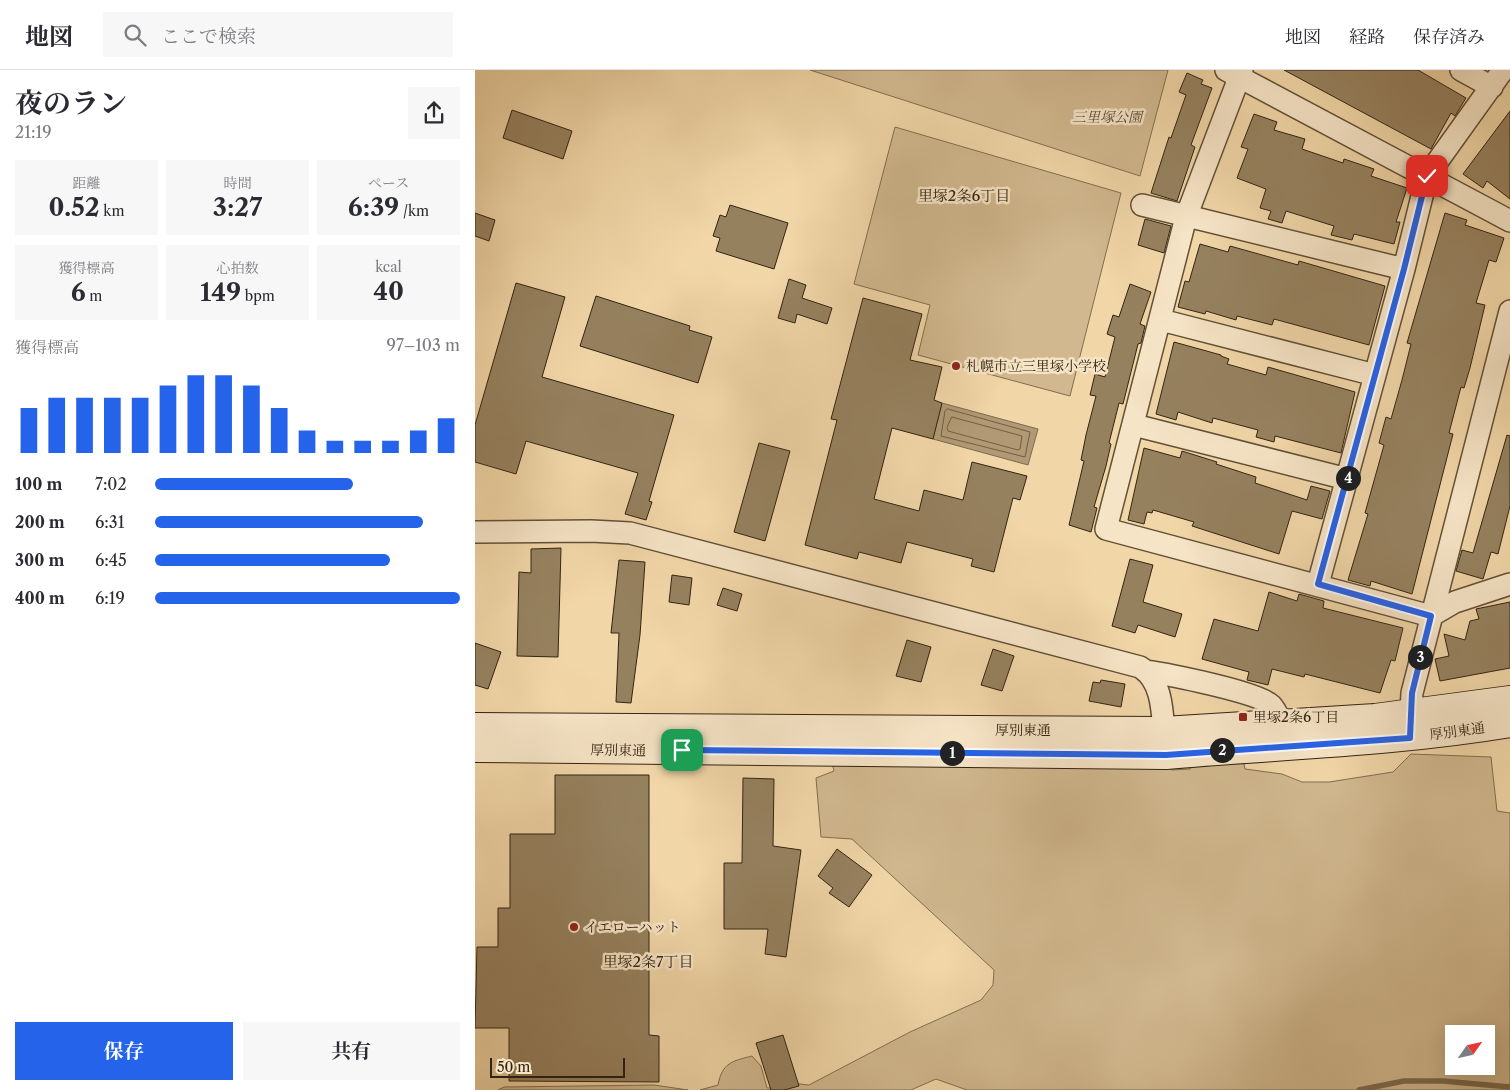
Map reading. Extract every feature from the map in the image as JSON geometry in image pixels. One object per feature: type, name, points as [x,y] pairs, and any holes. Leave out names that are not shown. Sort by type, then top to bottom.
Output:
[{"type":"street","points":[[1318,584],[1404,269],[1427,176],[1497,78],[1461,70]]},
{"type":"street","points":[[1510,221],[1235,72],[1186,217],[1134,425],[1105,529],[1318,584],[1431,616],[1455,602],[1510,584]]},
{"type":"street","points":[[1142,205],[1404,269]]},
{"type":"street","points":[[1410,726],[1412,693],[1510,312]]},
{"type":"street","points":[[1161,320],[1375,375]]},
{"type":"street","points":[[1134,425],[1347,479]]},
{"type":"street","points":[[475,532],[591,531],[630,533],[1140,667],[1155,682],[1158,690],[1165,743]]},
{"type":"street","points":[[1145,670],[1177,676],[1249,695],[1270,704],[1283,725]]},
{"type":"street","name":"厚別東通","points":[[475,748],[1165,743],[1410,726],[1510,700]]},
{"type":"street","name":"厚別東通","points":[[475,727],[1165,743],[1283,725],[1410,726],[1510,723]]},
{"type":"green space","name":"三里塚公園","points":[[810,70],[1168,70],[1140,176]]},
{"type":"green space","points":[[895,127],[1121,193],[1070,396],[918,355],[930,305],[854,284]]},
{"type":"green space","points":[[1411,754],[1491,757],[1497,811],[1510,813],[1510,1090],[967,1090],[936,1079],[911,1090],[700,1090],[718,1085],[722,1072],[729,1064],[752,1056],[761,1066],[767,1088],[783,1088],[790,1083],[809,1085],[910,1032],[981,1000],[993,985],[994,970],[852,839],[821,837],[816,778],[834,771],[832,763],[1165,765],[1172,770],[1190,769],[1195,760],[1243,759],[1245,769],[1282,774],[1302,782],[1329,782],[1393,772]]},
{"type":"green space","points":[[654,1085],[688,1090],[498,1090],[504,1087]]},
{"type":"water","points":[[942,403],[1038,429],[1028,465],[933,439]]},
{"type":"building","points":[[1284,70],[1418,70],[1466,98],[1455,116],[1451,113],[1431,149]]},
{"type":"building","points":[[1187,73],[1203,80],[1201,84],[1212,88],[1191,145],[1195,147],[1177,201],[1151,193],[1169,137],[1171,138],[1186,95],[1179,92]]},
{"type":"building","points":[[512,110],[572,131],[563,159],[503,138]]},
{"type":"building","points":[[1510,111],[1510,199],[1487,181],[1483,188],[1463,174]]},
{"type":"building","points":[[1254,114],[1277,122],[1274,130],[1305,139],[1302,149],[1343,163],[1344,159],[1374,169],[1371,176],[1407,188],[1396,222],[1400,222],[1394,244],[1354,234],[1352,240],[1331,235],[1334,226],[1286,211],[1282,223],[1268,219],[1271,211],[1260,208],[1266,189],[1237,178],[1248,149],[1241,147]]},
{"type":"building","points":[[730,205],[788,223],[774,269],[716,251],[720,238],[713,236],[720,215],[726,217]]},
{"type":"building","points":[[475,213],[495,220],[489,241],[475,236]]},
{"type":"building","points":[[1445,213],[1467,220],[1465,225],[1504,238],[1496,262],[1489,260],[1476,303],[1485,305],[1470,368],[1464,388],[1461,387],[1449,433],[1453,434],[1412,594],[1371,581],[1370,586],[1348,580],[1368,514],[1365,513],[1384,445],[1379,443],[1386,417],[1391,419],[1411,344],[1407,343]]},
{"type":"building","points":[[1145,219],[1171,226],[1164,253],[1138,245]]},
{"type":"building","points":[[1200,244],[1228,252],[1230,246],[1298,265],[1299,261],[1385,286],[1369,345],[1274,319],[1272,325],[1237,316],[1236,320],[1206,311],[1205,314],[1178,307],[1185,281],[1189,282]]},
{"type":"building","points":[[789,279],[806,285],[802,298],[832,308],[827,324],[797,314],[795,323],[778,318]]},
{"type":"building","points":[[516,283],[565,297],[542,377],[674,415],[649,501],[652,502],[646,520],[625,514],[638,473],[526,441],[516,474],[475,462],[475,425]]},
{"type":"building","points":[[1130,284],[1151,292],[1140,324],[1145,326],[1141,343],[1138,344],[1123,404],[1119,403],[1109,443],[1111,444],[1094,507],[1097,508],[1091,532],[1069,525],[1084,461],[1081,460],[1086,435],[1096,396],[1090,395],[1095,374],[1105,377],[1115,337],[1107,334],[1113,315],[1119,317]]},
{"type":"building","points":[[596,296],[690,326],[689,330],[712,337],[698,383],[580,346]]},
{"type":"building","points":[[863,298],[922,314],[910,360],[942,367],[934,400],[942,403],[933,439],[892,428],[874,499],[919,511],[924,490],[963,500],[972,462],[1027,476],[1020,500],[1013,498],[994,572],[971,566],[973,559],[907,542],[901,563],[859,552],[857,559],[805,545],[837,420],[831,419]]},
{"type":"building","points":[[1174,342],[1221,355],[1229,359],[1227,364],[1266,375],[1268,367],[1355,392],[1341,453],[1275,436],[1274,442],[1256,437],[1258,430],[1213,418],[1212,423],[1178,412],[1176,420],[1156,414]]},
{"type":"building","points":[[1507,435],[1510,436],[1510,506],[1498,554],[1491,552],[1483,579],[1456,571],[1462,550],[1473,553]]},
{"type":"building","points":[[759,443],[790,451],[765,541],[734,532]]},
{"type":"building","points":[[1144,448],[1180,458],[1182,451],[1217,462],[1216,464],[1256,477],[1255,483],[1307,500],[1311,486],[1330,491],[1322,519],[1292,511],[1279,554],[1192,526],[1194,522],[1153,510],[1152,513],[1147,512],[1144,524],[1128,520]]},
{"type":"building","points":[[561,548],[558,657],[517,656],[519,572],[531,573],[531,549]]},
{"type":"building","points":[[1130,559],[1153,565],[1143,602],[1182,614],[1175,637],[1138,625],[1135,633],[1112,626]]},
{"type":"building","points":[[619,560],[645,562],[640,635],[631,703],[616,702],[619,633],[611,633]]},
{"type":"building","points":[[672,575],[692,578],[689,605],[669,602]]},
{"type":"building","points":[[723,588],[742,594],[737,611],[717,605]]},
{"type":"building","points":[[1269,592],[1297,601],[1299,594],[1324,601],[1323,608],[1403,628],[1395,661],[1391,660],[1380,693],[1305,674],[1304,677],[1272,669],[1268,685],[1247,680],[1249,672],[1202,659],[1214,619],[1258,631]]},
{"type":"building","points":[[1510,602],[1510,668],[1440,681],[1435,659],[1449,656],[1444,634],[1465,640],[1470,621],[1479,619],[1476,609]]},
{"type":"building","points":[[907,640],[931,647],[921,682],[896,676]]},
{"type":"building","points":[[475,643],[501,652],[488,689],[475,685]]},
{"type":"building","points":[[993,649],[1014,656],[1002,691],[981,685]]},
{"type":"building","points":[[1101,680],[1125,684],[1121,707],[1089,701],[1093,682],[1100,683]]},
{"type":"building","name":"イエローハット","points":[[555,775],[649,775],[649,1035],[659,1036],[659,1082],[509,1081],[509,1028],[475,1028],[477,947],[498,947],[498,908],[510,908],[510,834],[555,834]]},
{"type":"building","points":[[743,778],[774,779],[773,846],[801,850],[786,957],[765,954],[768,929],[724,929],[724,863],[742,863]]},
{"type":"building","points":[[837,849],[872,875],[849,907],[829,893],[833,888],[818,876]]},
{"type":"building","points":[[783,1035],[799,1086],[784,1090],[771,1090],[756,1043]]},
{"type":"waterway","points":[[1359,1090],[1404,1081],[1443,1081],[1510,1087]]},
{"type":"place","name":"札幌市立三里塚小学校","points":[[956,366]]},
{"type":"place","name":"里塚2条6丁目","points":[[1243,717]]},
{"type":"place","name":"イエローハット","points":[[574,927]]},
{"type":"district","name":"里塚2条6丁目","points":[[964,195]]},
{"type":"district","name":"里塚2条7丁目","points":[[648,961]]},
{"type":"route","points":[[682,750],[1166,755],[1278,745],[1410,738],[1412,693],[1431,616],[1318,584],[1404,269],[1427,176]]}]
